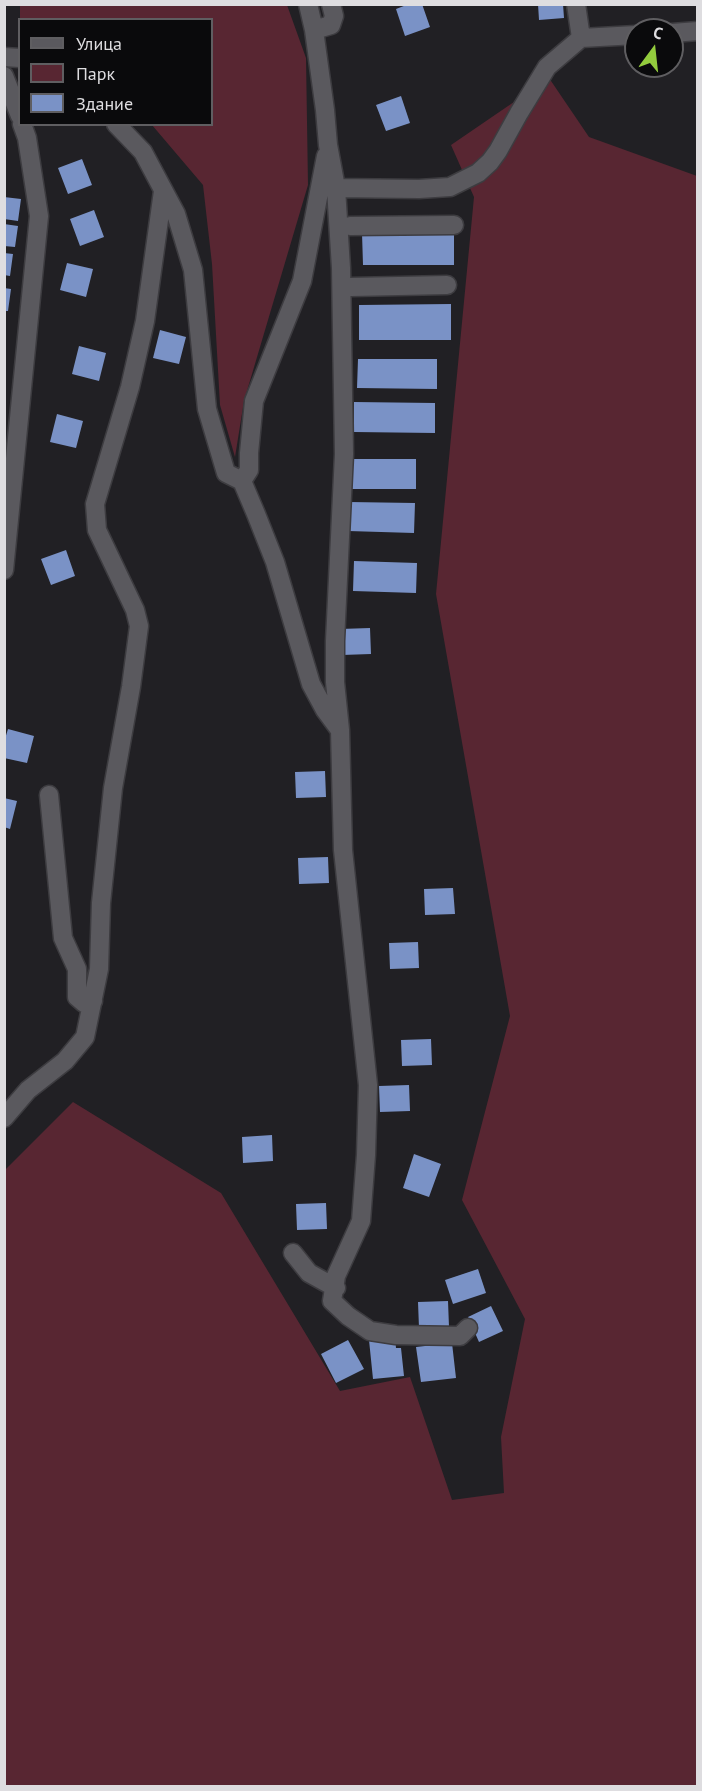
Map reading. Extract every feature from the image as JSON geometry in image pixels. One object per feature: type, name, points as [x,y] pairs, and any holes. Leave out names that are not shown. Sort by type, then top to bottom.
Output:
[{"type":"street","points":[[308,4],[314,30],[328,146],[336,188],[341,268],[344,454],[335,682],[340,730],[343,850],[368,1085],[361,1221],[336,1276],[336,1288],[332,1301],[348,1316],[370,1331],[407,1335],[460,1336],[468,1328]]},
{"type":"street","points":[[314,30],[331,25],[334,16],[331,4]]},
{"type":"street","points":[[576,4],[581,38]]},
{"type":"street","points":[[336,188],[450,187],[478,173],[498,151],[547,67],[581,38],[624,36]]},
{"type":"street","points":[[4,76],[18,111]]},
{"type":"street","points":[[4,570],[39,216],[27,138],[23,126]]},
{"type":"street","points":[[118,126],[142,152],[176,214],[193,270],[207,410],[226,473],[242,482],[275,562],[311,684],[325,710],[340,730]]},
{"type":"street","points":[[242,482],[249,470],[254,400],[302,281],[328,146]]},
{"type":"street","points":[[336,188],[349,207],[350,226],[351,431],[346,535],[348,597]]},
{"type":"street","points":[[4,1118],[28,1090],[65,1061],[85,1037],[99,969],[101,903],[113,788],[139,626],[135,610],[97,530],[95,504],[130,387],[145,321],[163,191]]},
{"type":"street","points":[[350,226],[454,225]]},
{"type":"street","points":[[351,287],[447,285]]},
{"type":"street","points":[[49,795],[63,938],[77,969],[77,997],[84,1003],[93,1001]]},
{"type":"street","points":[[293,1253],[309,1273],[336,1288]]},
{"type":"green space","points":[[20,5],[287,5],[306,58],[308,185],[244,401],[235,457],[220,405],[212,264],[203,185],[153,126],[213,126],[213,18],[20,18]]},
{"type":"green space","points":[[549,78],[589,137],[697,176],[697,1786],[5,1786],[5,1170],[73,1102],[221,1193],[340,1391],[410,1377],[452,1500],[504,1493],[501,1437],[525,1319],[462,1200],[510,1016],[436,594],[474,197],[451,145]]},
{"type":"building","points":[[409,4],[422,4],[430,27],[405,36],[396,9]]},
{"type":"building","points":[[538,4],[563,4],[564,18],[539,20]]},
{"type":"building","points":[[401,96],[410,123],[386,131],[376,105]]},
{"type":"building","points":[[82,159],[92,185],[68,194],[58,168]]},
{"type":"building","points":[[4,197],[21,199],[18,221],[4,219]]},
{"type":"building","points":[[94,210],[104,237],[80,246],[70,219]]},
{"type":"building","points":[[4,224],[18,226],[15,247],[4,246]]},
{"type":"building","points":[[454,232],[454,265],[363,265],[362,233]]},
{"type":"building","points":[[4,253],[13,254],[10,276],[4,275]]},
{"type":"building","points":[[67,263],[93,269],[86,297],[60,290]]},
{"type":"building","points":[[4,288],[11,289],[8,311],[4,311]]},
{"type":"building","points":[[451,304],[451,340],[359,340],[359,305]]},
{"type":"building","points":[[160,330],[186,337],[179,364],[153,358]]},
{"type":"building","points":[[79,346],[106,353],[99,381],[72,374]]},
{"type":"building","points":[[358,359],[437,359],[437,389],[357,388]]},
{"type":"building","points":[[354,402],[435,403],[435,433],[354,432]]},
{"type":"building","points":[[57,414],[83,421],[76,448],[50,442]]},
{"type":"building","points":[[351,459],[416,459],[416,489],[351,489]]},
{"type":"building","points":[[349,502],[415,503],[414,533],[348,531]]},
{"type":"building","points":[[66,550],[75,576],[51,585],[41,559]]},
{"type":"building","points":[[354,561],[417,563],[416,593],[353,591]]},
{"type":"building","points":[[370,628],[371,654],[342,655],[340,629]]},
{"type":"building","points":[[8,729],[34,736],[27,763],[4,758],[4,742]]},
{"type":"building","points":[[325,771],[326,797],[296,798],[295,772]]},
{"type":"building","points":[[4,798],[17,801],[10,829],[4,827]]},
{"type":"building","points":[[328,857],[329,883],[299,884],[298,858]]},
{"type":"building","points":[[453,888],[455,914],[425,915],[424,889]]},
{"type":"building","points":[[418,942],[419,968],[390,969],[389,943]]},
{"type":"building","points":[[431,1039],[432,1065],[402,1066],[401,1040]]},
{"type":"building","points":[[409,1085],[410,1111],[380,1112],[379,1086]]},
{"type":"building","points":[[272,1135],[273,1161],[243,1163],[242,1137]]},
{"type":"building","points":[[414,1154],[441,1164],[429,1197],[403,1188]]},
{"type":"building","points":[[326,1203],[327,1229],[297,1230],[296,1204]]},
{"type":"building","points":[[478,1269],[486,1293],[453,1304],[445,1280]]},
{"type":"building","points":[[448,1301],[449,1327],[419,1328],[418,1302]]},
{"type":"building","points":[[491,1306],[503,1331],[479,1342],[468,1317]]},
{"type":"building","points":[[395,1338],[396,1348],[401,1348],[404,1376],[373,1379],[369,1340]]},
{"type":"building","points":[[348,1340],[364,1369],[336,1383],[321,1354]]},
{"type":"building","points":[[452,1343],[456,1378],[421,1382],[416,1347]]}]
